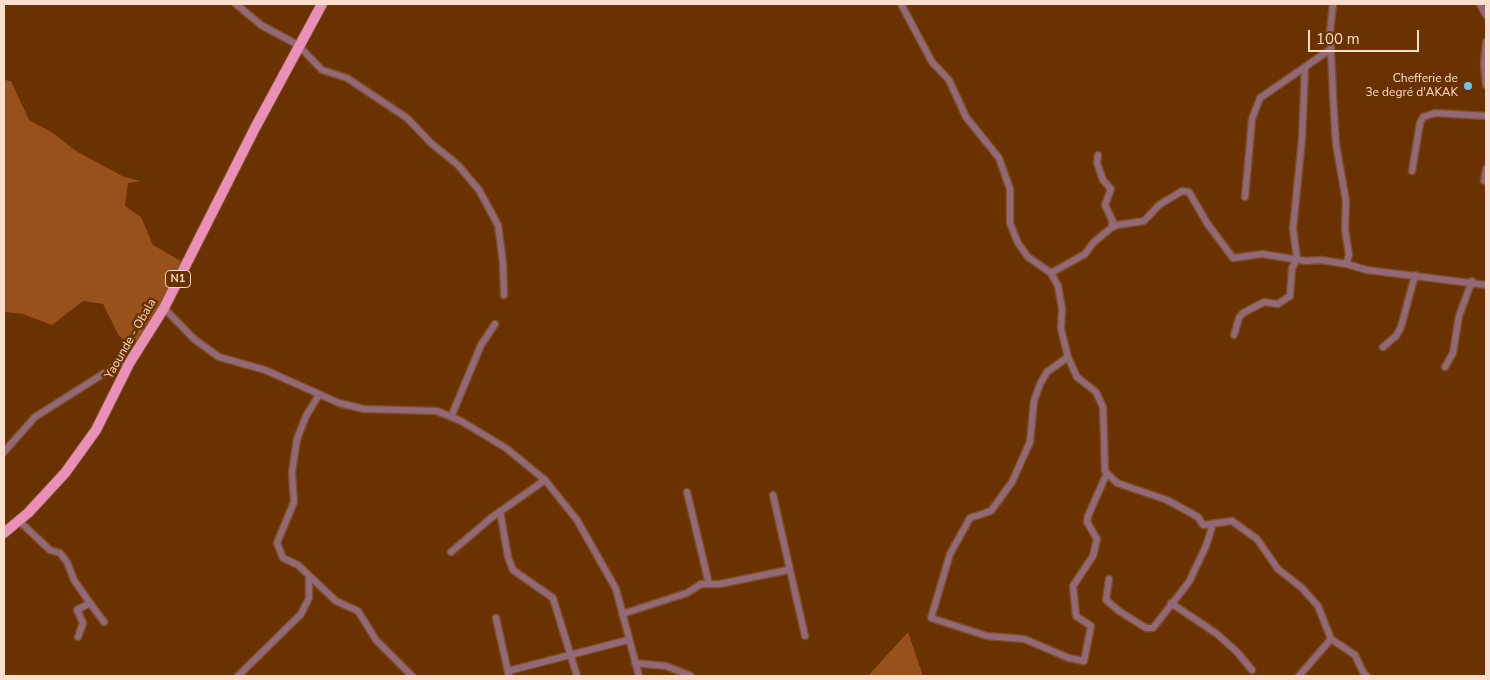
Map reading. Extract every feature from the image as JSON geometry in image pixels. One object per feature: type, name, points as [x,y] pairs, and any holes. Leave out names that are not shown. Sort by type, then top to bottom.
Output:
[{"type":"highway","name":"Yaounde - Obala","points":[[7,531],[65,473],[96,430],[136,353],[164,308],[298,45],[322,4]]},
{"type":"street","points":[[236,4],[261,25],[298,45],[322,70],[347,78],[407,118],[431,143],[458,165],[480,190],[498,225],[503,263],[504,295]]},
{"type":"street","points":[[901,4],[932,62],[949,80],[966,117],[999,158],[1010,189],[1010,223],[1018,243],[1028,257],[1051,273],[1058,286],[1062,309],[1061,329],[1068,357],[1077,376],[1096,392],[1103,406],[1103,458],[1107,473],[1117,484],[1167,500],[1198,517],[1203,525],[1232,521],[1257,539],[1278,569],[1302,588],[1318,606],[1331,639],[1355,654],[1363,672],[1367,676]]},
{"type":"street","points":[[1334,4],[1331,49],[1336,144],[1346,201],[1345,229],[1349,255],[1346,264]]},
{"type":"street","points":[[1480,4],[1486,15]]},
{"type":"street","points":[[1486,42],[1484,64],[1486,85]]},
{"type":"street","points":[[1245,196],[1252,118],[1260,98],[1331,49]]},
{"type":"street","points":[[1234,335],[1243,313],[1264,302],[1278,304],[1290,296],[1292,268],[1297,259],[1293,230],[1302,139],[1304,67]]},
{"type":"street","points":[[1412,171],[1420,123],[1423,117],[1435,113],[1486,116]]},
{"type":"street","points":[[1098,155],[1097,164],[1103,180],[1111,189],[1105,205],[1113,222],[1111,228]]},
{"type":"street","points":[[1484,181],[1486,169]]},
{"type":"street","points":[[1051,273],[1084,254],[1094,242],[1111,228],[1117,225],[1144,221],[1169,198],[1182,190],[1189,192],[1207,223],[1233,258],[1262,254],[1346,264],[1367,270],[1486,285]]},
{"type":"street","points":[[1383,347],[1396,336],[1401,327],[1415,275]]},
{"type":"street","points":[[1445,367],[1453,353],[1459,316],[1472,282]]},
{"type":"street","points":[[164,308],[194,339],[219,357],[265,370],[319,395],[364,409],[437,411],[506,448],[545,480],[577,520],[616,589],[639,676]]},
{"type":"street","points":[[451,417],[481,345],[495,324]]},
{"type":"street","points":[[4,452],[35,417],[136,353]]},
{"type":"street","points":[[1068,357],[1047,372],[1040,384],[1034,400],[1030,442],[1012,482],[991,511],[970,518],[950,554],[931,618],[987,636],[1024,639],[1068,658],[1084,661],[1088,650],[1086,640],[1091,626],[1076,616],[1073,586],[1093,556],[1096,547],[1097,539],[1088,522],[1088,516],[1107,473]]},
{"type":"street","points":[[319,395],[306,416],[297,439],[292,472],[294,502],[277,543],[283,558],[298,565],[336,601],[358,611],[376,640],[412,676]]},
{"type":"street","points":[[451,552],[500,511],[545,480]]},
{"type":"street","points":[[687,492],[709,584]]},
{"type":"street","points":[[773,495],[788,570],[805,636]]},
{"type":"street","points":[[500,511],[508,557],[513,570],[553,598],[577,676]]},
{"type":"street","points":[[19,521],[50,550],[60,553],[67,562],[74,580],[104,622]]},
{"type":"street","points":[[1109,579],[1106,600],[1119,611],[1146,628],[1153,628],[1189,582],[1206,546],[1213,524]]},
{"type":"street","points":[[4,540],[7,531]]},
{"type":"street","points":[[622,614],[687,593],[701,584],[720,584],[788,570]]},
{"type":"street","points":[[238,676],[301,614],[309,598],[309,576]]},
{"type":"street","points":[[78,637],[83,622],[77,610],[90,603]]},
{"type":"street","points":[[1171,604],[1217,634],[1237,652],[1252,670]]},
{"type":"street","points":[[496,618],[508,674],[628,640]]},
{"type":"street","points":[[1299,676],[1331,639]]},
{"type":"street","points":[[635,663],[666,666],[691,676]]},
{"type":"shaded area","points":[[4,80],[11,81],[29,120],[53,133],[76,151],[124,177],[141,181],[128,183],[125,206],[141,217],[153,245],[186,264],[139,351],[119,336],[103,304],[83,301],[52,325],[23,314],[4,312]]},
{"type":"shaded area","points":[[908,632],[923,676],[868,676]]},
{"type":"place","name":"Chefferie de 3e degré d'AKAK","points":[[1468,86]]}]
